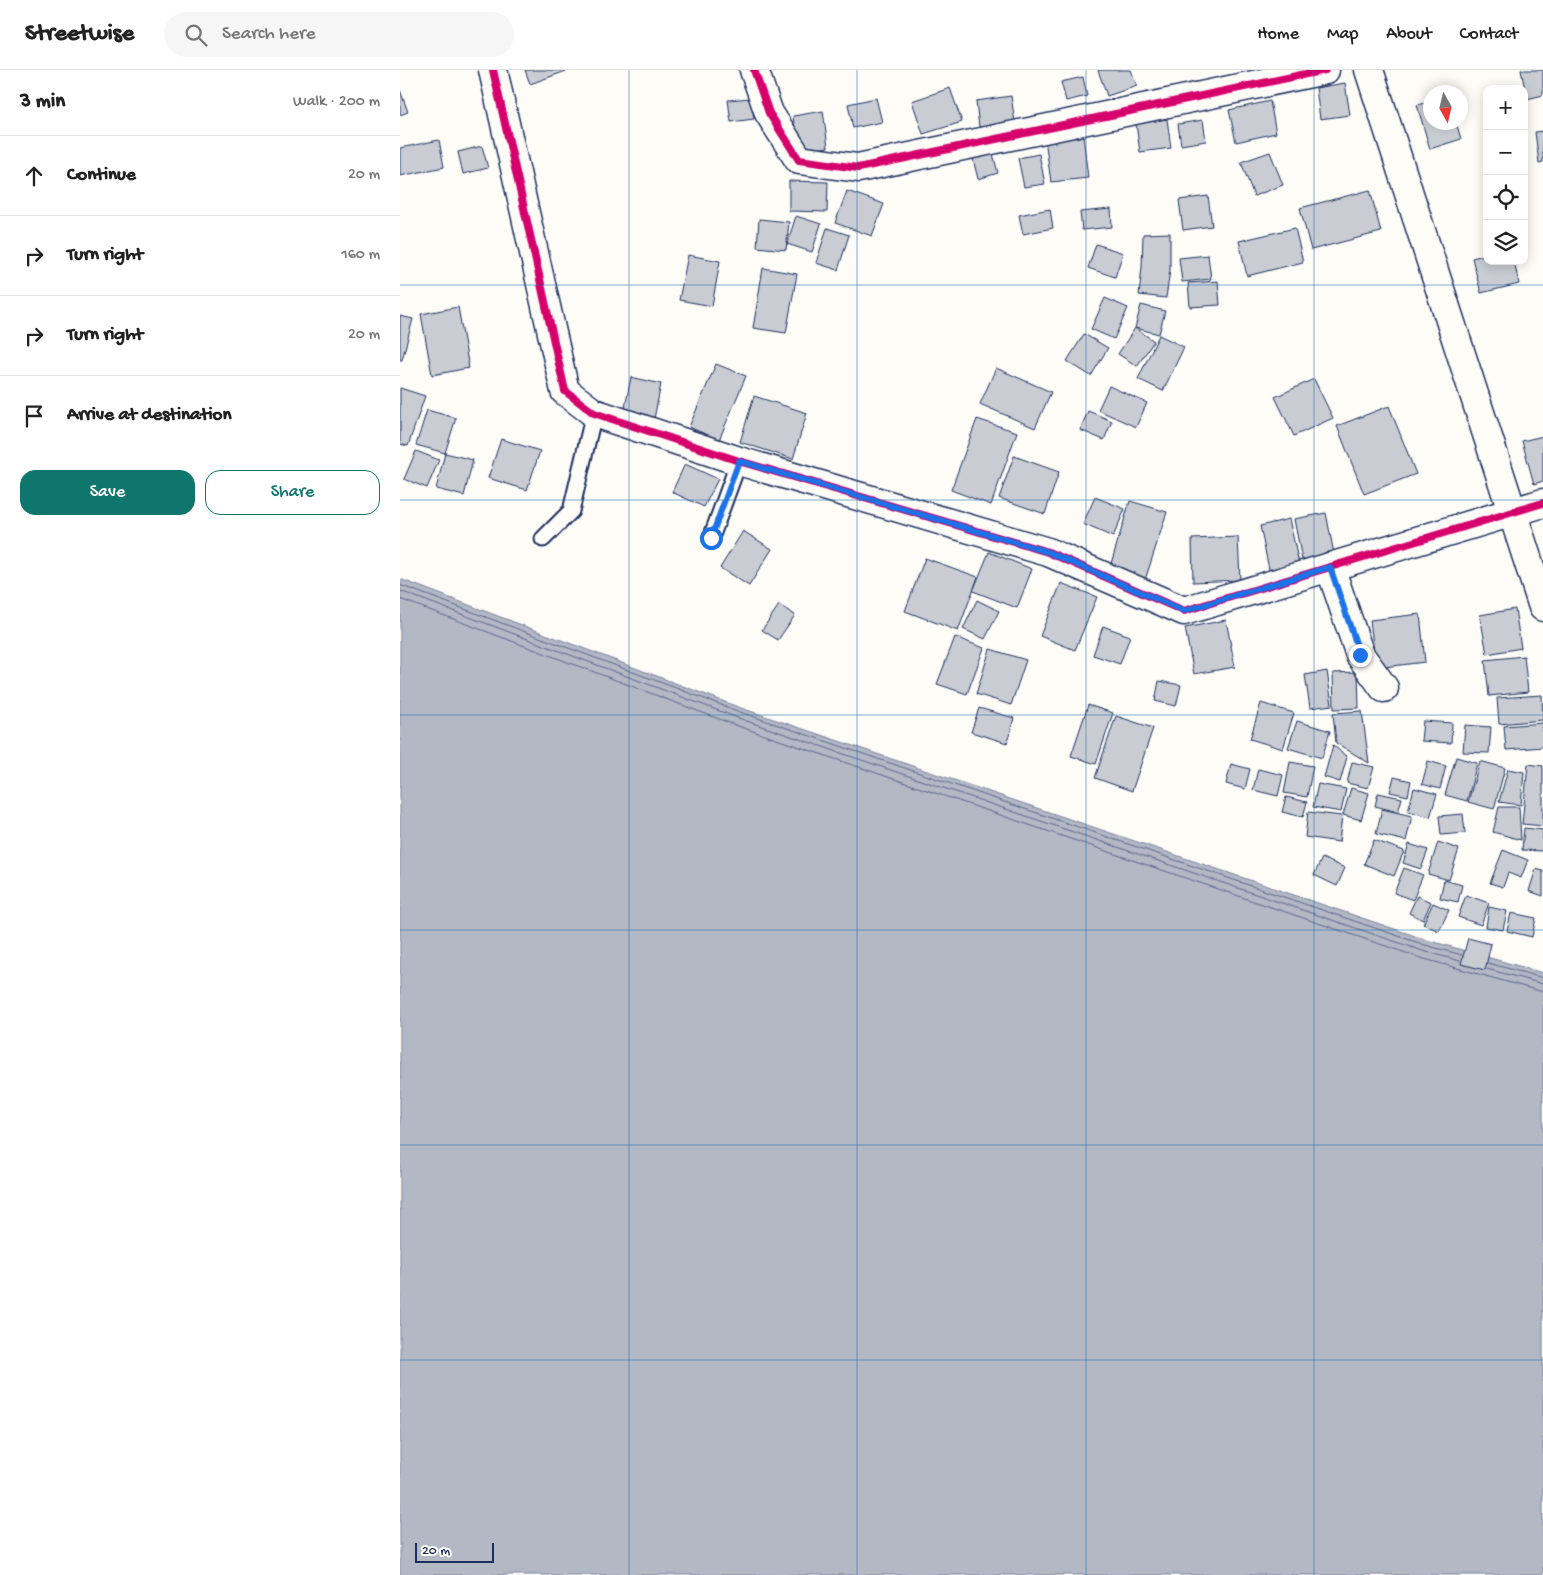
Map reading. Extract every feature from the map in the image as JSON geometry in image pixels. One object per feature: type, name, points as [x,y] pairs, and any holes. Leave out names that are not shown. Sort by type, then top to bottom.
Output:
[{"type":"street","points":[[493,70],[565,391],[594,413],[739,461],[1048,552],[1184,611],[1543,503]]},
{"type":"street","points":[[754,70],[769,113],[799,160],[858,168],[1324,70]]},
{"type":"street","points":[[1369,70],[1543,607]]},
{"type":"street","points":[[1330,567],[1360,655],[1384,688]]},
{"type":"lane","points":[[543,539],[572,511],[594,413]]},
{"type":"lane","points":[[711,538],[739,461]]},
{"type":"water","points":[[400,579],[741,708],[1427,940],[1543,973],[1543,1575],[400,1575]]},
{"type":"building","points":[[525,70],[569,70],[530,84]]},
{"type":"building","points":[[1098,70],[1131,70],[1137,86],[1107,96]]},
{"type":"building","points":[[1521,70],[1543,70],[1543,95],[1528,99],[1528,85],[1524,85]]},
{"type":"building","points":[[1083,77],[1087,96],[1066,101],[1061,82]]},
{"type":"building","points":[[1345,83],[1350,115],[1320,119],[1316,88]]},
{"type":"building","points":[[950,88],[962,122],[923,134],[912,101]]},
{"type":"building","points":[[400,90],[408,112],[400,115]]},
{"type":"building","points":[[1011,96],[1015,122],[979,127],[976,101]]},
{"type":"building","points":[[751,98],[754,119],[731,122],[728,100]]},
{"type":"building","points":[[876,98],[882,122],[853,128],[848,104]]},
{"type":"building","points":[[1270,101],[1276,133],[1236,142],[1229,110]]},
{"type":"building","points":[[1423,104],[1423,125],[1417,105]]},
{"type":"building","points":[[823,111],[828,147],[798,152],[793,116]]},
{"type":"building","points":[[1167,119],[1171,148],[1140,152],[1136,124]]},
{"type":"building","points":[[1203,120],[1206,141],[1181,145],[1178,124]]},
{"type":"building","points":[[1424,130],[1458,130],[1461,139],[1430,149]]},
{"type":"building","points":[[1543,131],[1543,162],[1539,163],[1535,132]]},
{"type":"building","points":[[1083,135],[1088,178],[1051,182],[1045,139]]},
{"type":"building","points":[[439,140],[444,167],[400,176],[400,148]]},
{"type":"building","points":[[482,146],[488,168],[463,174],[458,152]]},
{"type":"building","points":[[992,150],[998,173],[978,179],[972,155]]},
{"type":"building","points":[[1270,152],[1283,185],[1254,196],[1241,162]]},
{"type":"building","points":[[1039,154],[1045,184],[1024,187],[1018,158]]},
{"type":"building","points":[[789,181],[828,182],[827,212],[789,211]]},
{"type":"building","points":[[1370,190],[1381,232],[1311,250],[1300,208]]},
{"type":"building","points":[[847,191],[884,204],[872,236],[835,223]]},
{"type":"building","points":[[1208,196],[1212,226],[1183,230],[1179,200]]},
{"type":"building","points":[[1050,209],[1053,228],[1023,234],[1019,215]]},
{"type":"building","points":[[1111,209],[1112,227],[1082,230],[1080,212]]},
{"type":"building","points":[[796,216],[821,224],[812,252],[787,244]]},
{"type":"building","points":[[759,219],[789,222],[786,250],[757,247]]},
{"type":"building","points":[[827,228],[849,235],[838,270],[816,263]]},
{"type":"building","points":[[1295,228],[1303,262],[1247,276],[1239,241]]},
{"type":"building","points":[[1170,233],[1170,270],[1166,298],[1139,295],[1143,234]]},
{"type":"building","points":[[1096,244],[1123,253],[1115,277],[1088,268]]},
{"type":"building","points":[[688,255],[720,261],[712,306],[679,300]]},
{"type":"building","points":[[1208,255],[1211,279],[1182,282],[1179,258]]},
{"type":"building","points":[[1483,255],[1483,265],[1515,265],[1519,284],[1481,293],[1472,258]]},
{"type":"building","points":[[763,268],[797,274],[786,333],[753,328]]},
{"type":"building","points":[[1218,281],[1220,305],[1190,307],[1188,283]]},
{"type":"building","points":[[1105,298],[1128,308],[1114,339],[1091,329]]},
{"type":"building","points":[[1141,305],[1165,311],[1159,334],[1135,328]]},
{"type":"building","points":[[458,307],[469,368],[432,375],[421,314]]},
{"type":"building","points":[[400,316],[413,319],[402,360],[400,360]]},
{"type":"building","points":[[1135,328],[1154,341],[1137,366],[1118,354]]},
{"type":"building","points":[[1084,334],[1108,348],[1091,376],[1067,361]]},
{"type":"building","points":[[1159,335],[1184,347],[1163,391],[1138,379]]},
{"type":"building","points":[[716,364],[746,376],[719,440],[689,427]]},
{"type":"building","points":[[996,368],[1051,392],[1035,428],[980,404]]},
{"type":"building","points":[[631,377],[661,384],[653,424],[623,418]]},
{"type":"building","points":[[1314,379],[1333,418],[1294,436],[1275,397]]},
{"type":"building","points":[[1109,386],[1147,403],[1136,427],[1098,410]]},
{"type":"building","points":[[400,388],[425,396],[408,446],[400,444]]},
{"type":"building","points":[[754,396],[807,413],[793,459],[740,442]]},
{"type":"building","points":[[1389,406],[1416,474],[1364,494],[1337,426]]},
{"type":"building","points":[[427,410],[456,418],[445,453],[416,445]]},
{"type":"building","points":[[1088,411],[1112,421],[1104,440],[1080,430]]},
{"type":"building","points":[[977,419],[1017,432],[991,505],[951,490]]},
{"type":"building","points":[[1543,436],[1543,481],[1534,484],[1522,441]]},
{"type":"building","points":[[501,439],[540,451],[527,490],[488,478]]},
{"type":"building","points":[[416,451],[439,460],[427,488],[404,479]]},
{"type":"building","points":[[445,453],[473,460],[464,496],[436,489]]},
{"type":"building","points":[[1014,456],[1059,472],[1045,514],[999,498]]},
{"type":"building","points":[[685,464],[718,479],[704,507],[672,492]]},
{"type":"building","points":[[1095,497],[1125,509],[1113,537],[1083,524]]},
{"type":"building","points":[[1130,501],[1167,512],[1145,580],[1109,570]]},
{"type":"building","points":[[1326,513],[1335,559],[1303,565],[1294,519]]},
{"type":"building","points":[[1289,519],[1300,568],[1270,574],[1260,526]]},
{"type":"building","points":[[743,531],[772,549],[749,586],[720,568]]},
{"type":"building","points":[[1238,537],[1240,580],[1193,582],[1192,539]]},
{"type":"building","points":[[989,552],[1032,569],[1017,608],[973,591]]},
{"type":"building","points":[[925,558],[978,577],[958,631],[905,611]]},
{"type":"building","points":[[1061,583],[1097,597],[1075,650],[1040,636]]},
{"type":"building","points":[[977,600],[999,611],[985,639],[963,629]]},
{"type":"building","points":[[779,605],[795,615],[778,640],[762,630]]},
{"type":"building","points":[[1515,609],[1521,648],[1487,654],[1480,615]]},
{"type":"building","points":[[1420,614],[1425,662],[1376,668],[1370,620]]},
{"type":"building","points":[[1226,620],[1235,667],[1194,674],[1185,628]]},
{"type":"building","points":[[1103,626],[1130,636],[1120,664],[1093,655]]},
{"type":"building","points":[[955,637],[984,648],[967,694],[937,684]]},
{"type":"building","points":[[990,649],[1026,660],[1011,705],[976,694]]},
{"type":"building","points":[[1524,656],[1528,692],[1489,696],[1485,660]]},
{"type":"building","points":[[1327,671],[1332,705],[1310,708],[1305,675]]},
{"type":"building","points":[[1358,672],[1359,708],[1334,709],[1333,673]]},
{"type":"building","points":[[1159,681],[1181,685],[1176,706],[1155,701]]},
{"type":"building","points":[[1542,695],[1543,720],[1499,724],[1497,698]]},
{"type":"building","points":[[1261,703],[1294,713],[1283,749],[1250,739]]},
{"type":"building","points":[[1088,705],[1113,713],[1096,764],[1071,756]]},
{"type":"building","points":[[979,708],[1014,718],[1007,743],[971,732]]},
{"type":"building","points":[[1362,711],[1369,763],[1336,743],[1333,713]]},
{"type":"building","points":[[1116,716],[1153,728],[1132,791],[1095,778]]},
{"type":"building","points":[[1297,721],[1330,731],[1322,758],[1288,748]]},
{"type":"building","points":[[1423,721],[1452,723],[1451,743],[1421,741]]},
{"type":"building","points":[[1543,723],[1543,747],[1506,750],[1504,726]]},
{"type":"building","points":[[1465,725],[1491,727],[1489,753],[1463,752]]},
{"type":"building","points":[[1333,745],[1347,757],[1340,782],[1324,777]]},
{"type":"building","points":[[1456,757],[1477,763],[1467,801],[1445,795]]},
{"type":"building","points":[[1428,761],[1446,766],[1440,789],[1422,784]]},
{"type":"building","points":[[1480,761],[1505,768],[1494,809],[1468,802]]},
{"type":"building","points":[[1290,762],[1313,766],[1307,797],[1284,793]]},
{"type":"building","points":[[1352,762],[1374,767],[1368,788],[1347,783]]},
{"type":"building","points":[[1231,764],[1250,769],[1245,789],[1226,784]]},
{"type":"building","points":[[1528,764],[1543,766],[1543,826],[1522,824]]},
{"type":"building","points":[[1258,769],[1283,775],[1278,796],[1253,790]]},
{"type":"building","points":[[1508,769],[1524,772],[1521,805],[1499,802]]},
{"type":"building","points":[[1394,777],[1411,781],[1408,796],[1390,792]]},
{"type":"building","points":[[1318,784],[1346,789],[1341,812],[1313,807]]},
{"type":"building","points":[[1351,788],[1369,793],[1361,820],[1343,815]]},
{"type":"building","points":[[1414,788],[1437,794],[1430,817],[1408,811]]},
{"type":"building","points":[[1378,793],[1402,798],[1398,812],[1375,806]]},
{"type":"building","points":[[1286,797],[1307,802],[1303,817],[1282,812]]},
{"type":"building","points":[[1499,807],[1519,807],[1521,840],[1493,832]]},
{"type":"building","points":[[1382,809],[1412,816],[1406,841],[1376,834]]},
{"type":"building","points":[[1308,812],[1342,816],[1339,842],[1305,837]]},
{"type":"building","points":[[1463,814],[1465,833],[1441,835],[1439,816]]},
{"type":"building","points":[[1524,828],[1543,830],[1543,851],[1522,850]]},
{"type":"building","points":[[1374,840],[1404,851],[1394,876],[1364,864]]},
{"type":"building","points":[[1438,842],[1459,849],[1449,880],[1428,874]]},
{"type":"building","points":[[1409,844],[1428,850],[1421,869],[1403,863]]},
{"type":"building","points":[[1503,850],[1528,860],[1521,878],[1508,873],[1503,887],[1490,883]]},
{"type":"building","points":[[1322,858],[1345,868],[1337,886],[1314,875]]},
{"type":"building","points":[[1404,868],[1423,875],[1413,900],[1394,893]]},
{"type":"building","points":[[1536,869],[1543,871],[1543,896],[1529,891]]},
{"type":"building","points":[[1444,880],[1462,885],[1458,902],[1440,898]]},
{"type":"building","points":[[1466,895],[1489,903],[1481,925],[1458,917]]},
{"type":"building","points":[[1417,896],[1431,902],[1423,920],[1409,913]]},
{"type":"building","points":[[1433,903],[1449,910],[1439,931],[1423,924]]},
{"type":"building","points":[[1489,907],[1507,911],[1503,930],[1486,927]]},
{"type":"building","points":[[1511,913],[1536,918],[1532,937],[1507,931]]},
{"type":"building","points":[[1468,938],[1491,944],[1485,970],[1461,964]]},
{"type":"cycle path","points":[[493,70],[565,391],[594,413],[739,461],[1048,552],[1184,611],[1543,503]]},
{"type":"cycle path","points":[[754,70],[769,113],[799,160],[858,168],[1325,70]]},
{"type":"route","points":[[711,538],[739,461],[1048,552],[1184,611],[1330,567],[1360,655]]}]
